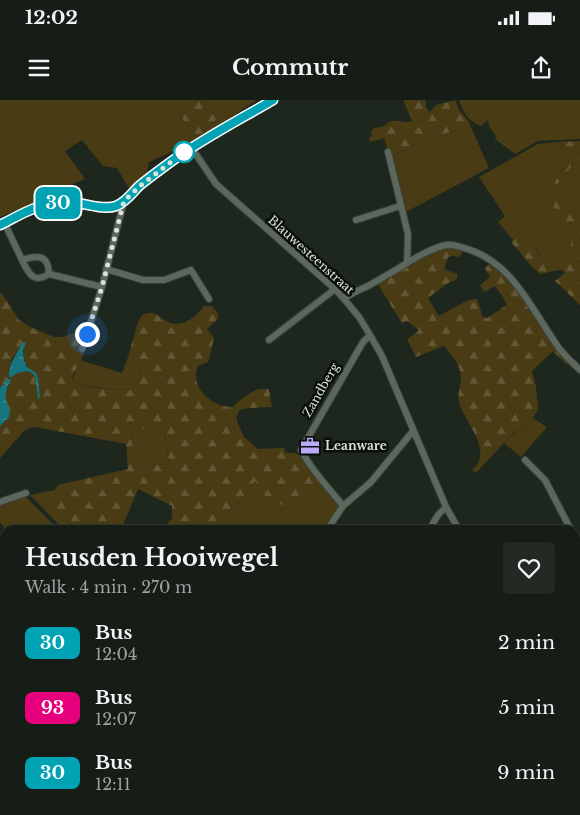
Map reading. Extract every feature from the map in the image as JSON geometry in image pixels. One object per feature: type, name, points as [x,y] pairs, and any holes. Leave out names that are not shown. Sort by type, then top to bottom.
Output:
[{"type":"street","points":[[102,287],[49,274],[42,278],[29,275],[2,224],[38,206],[52,203],[69,202],[106,207],[115,206],[124,201],[152,176],[191,147],[273,100]]},
{"type":"street","name":"Blauwesteenstraat","points":[[191,147],[216,184],[335,289],[359,317],[382,356],[446,507],[456,525]]},
{"type":"street","points":[[388,152],[408,234],[407,263]]},
{"type":"street","points":[[82,350],[102,287],[124,201]]},
{"type":"street","points":[[356,220],[401,206]]},
{"type":"street","points":[[344,298],[435,248],[453,245],[480,253],[494,261],[528,298],[561,351],[580,370]]},
{"type":"street","points":[[22,260],[34,256],[44,259],[49,274]]},
{"type":"street","points":[[106,269],[143,280],[164,280],[191,270],[209,298]]},
{"type":"street","points":[[269,340],[335,289]]},
{"type":"street","name":"Zandberg","points":[[343,506],[300,450],[362,342],[370,335]]},
{"type":"street","points":[[330,525],[343,506],[371,482],[414,431]]},
{"type":"street","points":[[525,460],[545,480],[568,525]]},
{"type":"street","points":[[0,502],[26,493]]},
{"type":"street","points":[[433,525],[438,515],[446,507]]},
{"type":"green space","points":[[0,100],[170,100],[196,139],[149,162],[147,174],[130,190],[117,168],[103,166],[82,140],[65,151],[85,179],[73,184],[72,197],[43,199],[0,217]]},
{"type":"green space","points":[[170,100],[200,100],[222,114],[196,139]]},
{"type":"green space","points":[[200,100],[257,100],[218,126],[197,138],[222,114]]},
{"type":"green space","points":[[403,100],[426,100],[426,108],[430,112],[436,105],[455,100],[459,110],[470,125],[408,147],[402,153],[389,155],[384,138],[370,142],[369,139],[374,128],[395,121],[412,121]]},
{"type":"green space","points":[[580,100],[580,139],[538,141],[515,154],[495,139],[496,136],[487,120],[481,126],[470,119],[459,101]]},
{"type":"green space","points":[[470,125],[489,168],[406,212],[389,155],[402,153],[408,147]]},
{"type":"green space","points":[[580,141],[580,161],[573,164],[558,184],[555,199],[559,199],[570,211],[580,213],[580,305],[555,281],[565,273],[562,270],[540,274],[511,242],[516,237],[523,238],[535,248],[542,259],[549,262],[559,261],[569,254],[571,237],[553,205],[553,199],[550,194],[559,174],[569,161],[569,157],[557,142]]},
{"type":"green space","points":[[557,142],[569,157],[569,161],[559,174],[553,199],[555,208],[572,229],[574,241],[569,254],[561,260],[548,262],[543,259],[535,248],[512,239],[498,222],[505,216],[479,177],[538,144]]},
{"type":"green space","points":[[580,161],[580,213],[576,213],[565,207],[559,199],[555,199],[558,184],[573,164]]},
{"type":"green space","points":[[441,248],[463,250],[460,257],[448,257],[444,269],[457,274],[457,279],[448,283],[428,298],[439,316],[473,299],[477,299],[483,317],[487,318],[507,305],[495,286],[484,292],[480,285],[490,277],[485,268],[491,263],[521,294],[571,365],[566,364],[553,351],[532,371],[538,409],[529,425],[513,433],[476,473],[472,470],[479,461],[480,447],[459,403],[458,394],[461,375],[458,366],[444,346],[416,357],[407,339],[419,330],[407,321],[402,323],[377,283],[409,263]]},
{"type":"green space","points":[[0,292],[18,319],[28,326],[54,337],[63,337],[77,332],[88,339],[85,352],[72,380],[78,384],[113,390],[130,389],[136,385],[139,379],[139,369],[134,363],[127,360],[138,322],[143,314],[154,314],[170,323],[180,324],[197,314],[204,306],[212,306],[218,314],[218,319],[207,329],[214,338],[208,362],[198,366],[196,374],[197,381],[204,395],[217,404],[233,407],[253,391],[269,389],[272,407],[239,410],[236,419],[244,437],[258,449],[284,448],[286,453],[299,455],[319,479],[286,507],[264,495],[255,481],[223,525],[166,525],[172,518],[172,506],[138,489],[123,525],[73,525],[47,501],[58,485],[128,469],[126,444],[35,427],[24,431],[0,458],[0,426],[6,421],[5,383],[0,388]],"holes":[[[23,342],[24,360],[27,366],[36,373],[40,399],[38,398],[35,376],[29,371],[15,374],[9,370],[13,357]],[[164,426],[169,464],[135,467],[131,430]]]},
{"type":"green space","points":[[80,360],[122,373],[127,360],[137,366],[140,376],[136,385],[126,390],[79,384],[72,380]]},
{"type":"green space","points":[[533,418],[547,427],[521,457],[504,443],[514,433],[529,425]]},
{"type":"green space","points":[[164,426],[169,464],[135,467],[131,429]]},
{"type":"green space","points":[[319,479],[340,505],[326,525],[223,525],[255,481]]},
{"type":"green space","points":[[55,490],[48,501],[73,525],[59,525],[30,495]]},
{"type":"green space","points":[[25,496],[54,525],[2,525],[0,522],[0,504]]},
{"type":"water","points":[[23,342],[26,343],[23,350],[24,361],[26,366],[36,373],[40,399],[38,398],[35,376],[29,371],[20,372],[9,377],[11,364]]},
{"type":"water","points":[[6,378],[11,380],[7,387],[6,395],[10,410],[9,417],[0,426],[0,388],[4,385]]},
{"type":"bus line","name":"30","points":[[0,225],[38,206],[52,203],[69,202],[106,207],[115,206],[124,201],[158,171],[191,147],[273,100]]},
{"type":"place","name":"Leanware","points":[[310,446]]},
{"type":"route","points":[[87,334],[102,287],[124,201],[158,171],[184,152]]}]
